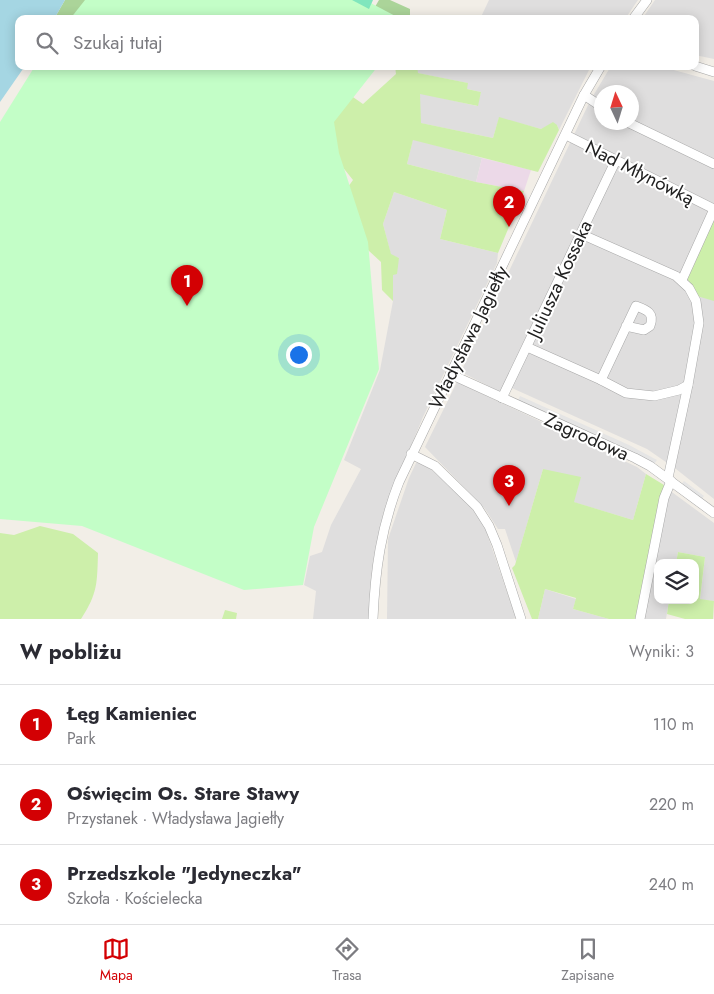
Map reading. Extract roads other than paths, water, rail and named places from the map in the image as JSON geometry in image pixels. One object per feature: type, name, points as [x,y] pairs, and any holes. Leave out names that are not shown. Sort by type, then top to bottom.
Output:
[{"type":"street","points":[[637,15],[647,0]]},
{"type":"street","points":[[699,67],[714,72]]},
{"type":"street","name":"Władysława Jagiełły","points":[[373,619],[380,544],[394,495],[411,454],[584,96],[599,70]]},
{"type":"street","points":[[584,96],[594,102]]},
{"type":"street","points":[[639,128],[714,164]]},
{"type":"street","name":"Nad Młynówką","points":[[566,135],[714,209]]},
{"type":"street","name":"Juliusza Kossaka","points":[[502,398],[616,160]]},
{"type":"street","points":[[682,280],[714,209]]},
{"type":"street","points":[[580,234],[676,276],[689,288],[696,301],[699,323],[670,480],[664,498],[640,619]]},
{"type":"street","points":[[601,380],[626,326]]},
{"type":"street","points":[[527,347],[626,393],[654,396],[678,390],[688,385]]},
{"type":"street","name":"Zagrodowa","points":[[450,374],[635,458],[650,466],[714,513]]},
{"type":"street","points":[[411,454],[435,466],[481,512],[497,545],[521,619]]},
{"type":"water","points":[[0,0],[65,0],[56,15],[15,15],[15,70],[22,70],[0,102]]},
{"type":"place","name":"Oświęcim Os. Stare Stawy","points":[[509,227]]},
{"type":"place","name":"Łęg Kamieniec","points":[[187,306]]},
{"type":"place","name":"Przedszkole \"Jedyneczka\"","points":[[509,506]]}]
